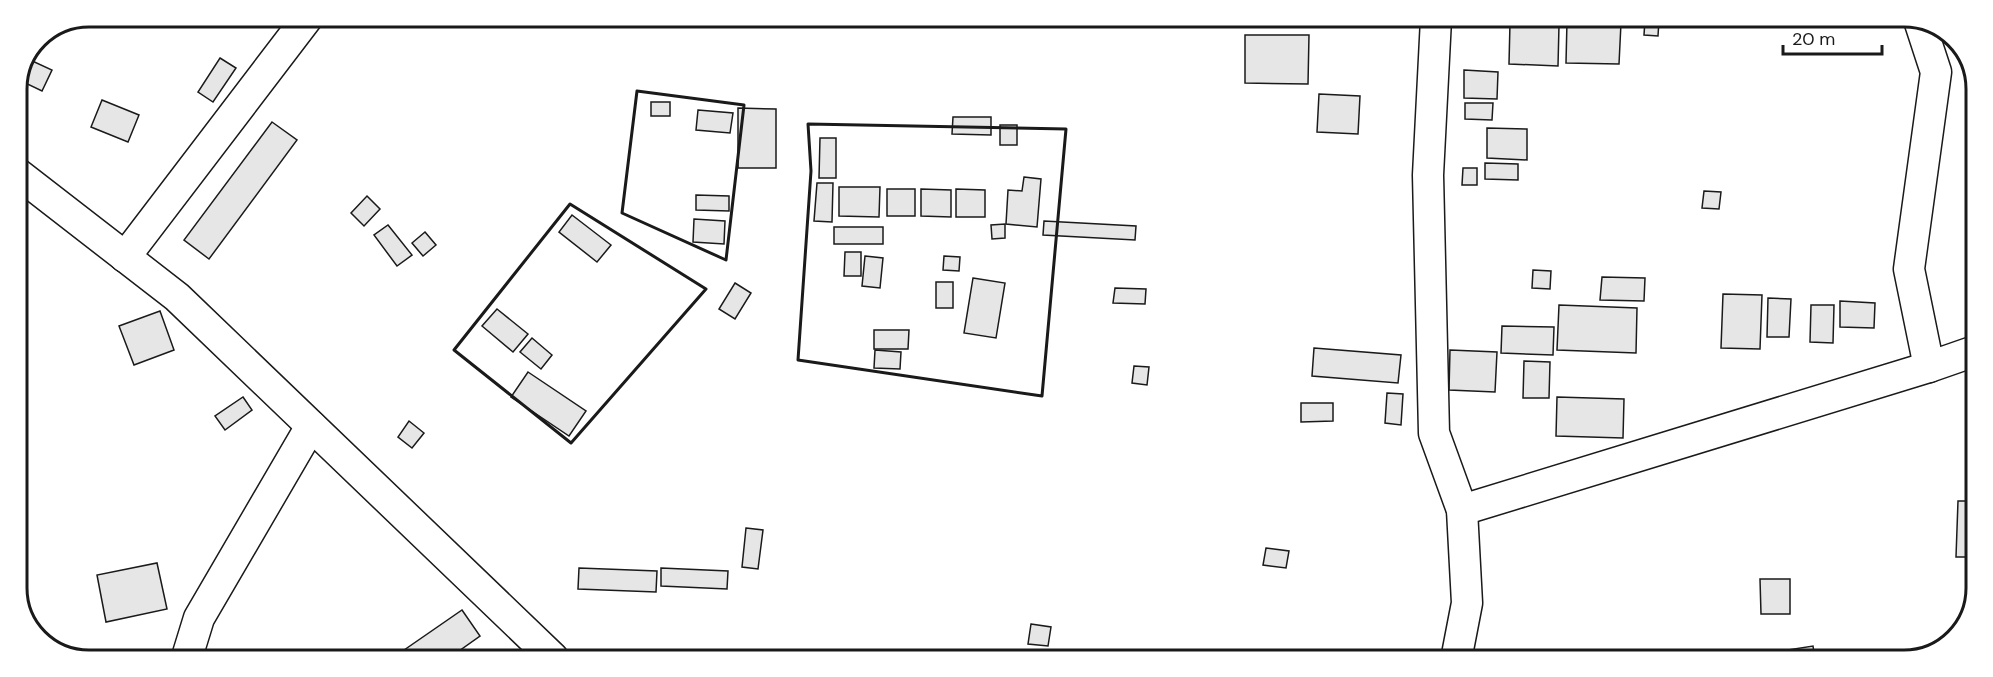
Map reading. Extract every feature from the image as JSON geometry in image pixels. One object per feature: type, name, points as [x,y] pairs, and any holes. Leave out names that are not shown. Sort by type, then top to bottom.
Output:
[{"type":"street","points":[[125,257],[300,27]]},
{"type":"street","points":[[1436,27],[1428,175],[1434,434],[1462,510],[1467,603],[1458,650]]},
{"type":"street","points":[[1922,30],[1936,72],[1909,269],[1929,368]]},
{"type":"street","points":[[27,180],[177,297],[545,650]]},
{"type":"street","points":[[1462,510],[1929,368],[1966,354]]},
{"type":"street","points":[[189,650],[199,618],[311,426]]},
{"type":"building","points":[[1510,27],[1559,27],[1558,66],[1509,64]]},
{"type":"building","points":[[1567,27],[1621,27],[1619,64],[1566,63]]},
{"type":"building","points":[[1645,27],[1659,27],[1658,36],[1644,35]]},
{"type":"building","points":[[1245,35],[1309,35],[1308,84],[1245,83]]},
{"type":"building","points":[[220,58],[236,68],[213,102],[198,92]]},
{"type":"building","points":[[34,62],[52,70],[42,91],[27,84]]},
{"type":"building","points":[[1464,70],[1498,72],[1497,99],[1464,98]]},
{"type":"building","points":[[1319,94],[1360,96],[1358,134],[1317,132]]},
{"type":"building","points":[[102,100],[139,115],[128,142],[91,127]]},
{"type":"building","points":[[651,102],[670,102],[670,116],[651,116]]},
{"type":"building","points":[[1465,103],[1493,103],[1492,120],[1465,119]]},
{"type":"building","points":[[738,108],[776,109],[776,168],[738,168]]},
{"type":"building","points":[[698,110],[733,113],[730,133],[696,130]]},
{"type":"building","points":[[953,117],[991,117],[991,135],[952,134]]},
{"type":"building","points":[[272,122],[297,140],[209,259],[184,240]]},
{"type":"building","points":[[1000,125],[1017,125],[1017,145],[1000,145]]},
{"type":"building","points":[[1487,128],[1527,129],[1527,160],[1487,158]]},
{"type":"building","points":[[820,138],[836,138],[836,178],[819,178]]},
{"type":"building","points":[[1485,163],[1518,164],[1518,180],[1485,179]]},
{"type":"building","points":[[1463,168],[1477,168],[1477,185],[1462,185]]},
{"type":"building","points":[[1024,177],[1041,179],[1037,227],[1006,224],[1008,190],[1022,191]]},
{"type":"building","points":[[817,183],[833,183],[832,222],[814,221]]},
{"type":"building","points":[[839,187],[880,187],[879,217],[839,216]]},
{"type":"building","points":[[887,189],[915,189],[915,216],[887,216]]},
{"type":"building","points":[[921,189],[951,190],[951,217],[921,216]]},
{"type":"building","points":[[956,189],[985,190],[985,217],[956,217]]},
{"type":"building","points":[[1704,191],[1721,192],[1719,209],[1702,208]]},
{"type":"building","points":[[696,195],[729,196],[729,211],[696,210]]},
{"type":"building","points":[[367,196],[380,209],[364,226],[351,213]]},
{"type":"building","points":[[572,215],[611,245],[597,262],[559,232]]},
{"type":"building","points":[[694,219],[725,221],[724,244],[693,242]]},
{"type":"building","points":[[1044,221],[1136,226],[1135,240],[1043,235]]},
{"type":"building","points":[[1005,224],[1005,238],[992,239],[991,225]]},
{"type":"building","points":[[388,225],[412,255],[397,266],[374,235]]},
{"type":"building","points":[[834,227],[883,227],[883,244],[834,244]]},
{"type":"building","points":[[425,232],[436,245],[423,256],[412,243]]},
{"type":"building","points":[[845,252],[861,252],[861,276],[844,276]]},
{"type":"building","points":[[865,256],[883,258],[880,288],[862,286]]},
{"type":"building","points":[[944,256],[960,257],[959,271],[943,270]]},
{"type":"building","points":[[1533,270],[1551,271],[1550,289],[1532,288]]},
{"type":"building","points":[[1602,277],[1645,278],[1644,301],[1600,300]]},
{"type":"building","points":[[973,278],[1005,283],[996,338],[964,333]]},
{"type":"building","points":[[936,282],[953,282],[953,308],[936,308]]},
{"type":"building","points":[[735,283],[751,293],[735,319],[719,309]]},
{"type":"building","points":[[1115,288],[1146,289],[1145,304],[1113,303]]},
{"type":"building","points":[[1723,294],[1762,295],[1760,349],[1721,348]]},
{"type":"building","points":[[1768,298],[1791,299],[1789,337],[1767,337]]},
{"type":"building","points":[[1840,301],[1875,303],[1874,328],[1840,327]]},
{"type":"building","points":[[1559,305],[1637,308],[1636,353],[1557,350]]},
{"type":"building","points":[[1811,305],[1834,305],[1833,343],[1810,342]]},
{"type":"building","points":[[497,309],[528,334],[513,352],[482,326]]},
{"type":"building","points":[[160,311],[174,350],[134,365],[119,326]]},
{"type":"building","points":[[1502,326],[1554,327],[1553,355],[1501,353]]},
{"type":"building","points":[[874,330],[909,330],[908,349],[874,349]]},
{"type":"building","points":[[532,338],[552,355],[541,369],[520,352]]},
{"type":"building","points":[[1314,348],[1401,355],[1398,383],[1312,376]]},
{"type":"building","points":[[875,350],[901,352],[900,369],[874,368]]},
{"type":"building","points":[[1450,350],[1497,352],[1495,392],[1449,390]]},
{"type":"building","points":[[1524,361],[1550,362],[1549,398],[1523,398]]},
{"type":"building","points":[[1134,366],[1149,367],[1147,385],[1132,383]]},
{"type":"building","points":[[528,372],[586,411],[569,436],[511,397]]},
{"type":"building","points":[[1387,393],[1403,394],[1401,425],[1385,423]]},
{"type":"building","points":[[243,397],[252,410],[225,430],[215,416]]},
{"type":"building","points":[[1557,397],[1624,399],[1623,438],[1556,436]]},
{"type":"building","points":[[1301,403],[1333,403],[1333,421],[1301,422]]},
{"type":"building","points":[[409,421],[424,433],[412,448],[398,437]]},
{"type":"building","points":[[1958,501],[1966,501],[1966,557],[1956,557]]},
{"type":"building","points":[[746,528],[763,530],[758,569],[742,567]]},
{"type":"building","points":[[1266,548],[1289,551],[1286,568],[1263,565]]},
{"type":"building","points":[[157,563],[167,609],[106,622],[97,575]]},
{"type":"building","points":[[579,568],[657,571],[656,592],[578,589]]},
{"type":"building","points":[[661,568],[728,571],[727,589],[661,586]]},
{"type":"building","points":[[1760,579],[1790,579],[1790,614],[1761,614]]},
{"type":"building","points":[[462,610],[480,636],[460,650],[404,650]]},
{"type":"building","points":[[1031,624],[1051,627],[1048,646],[1028,644]]},
{"type":"building","points":[[1813,646],[1814,650],[1788,650]]},
{"type":"wall","points":[[637,91],[744,105],[726,260],[622,213],[637,91]]},
{"type":"wall","points":[[808,124],[1066,129],[1042,396],[798,360],[811,171],[808,124]]},
{"type":"wall","points":[[570,204],[706,289],[571,443],[454,350],[570,204]]}]
